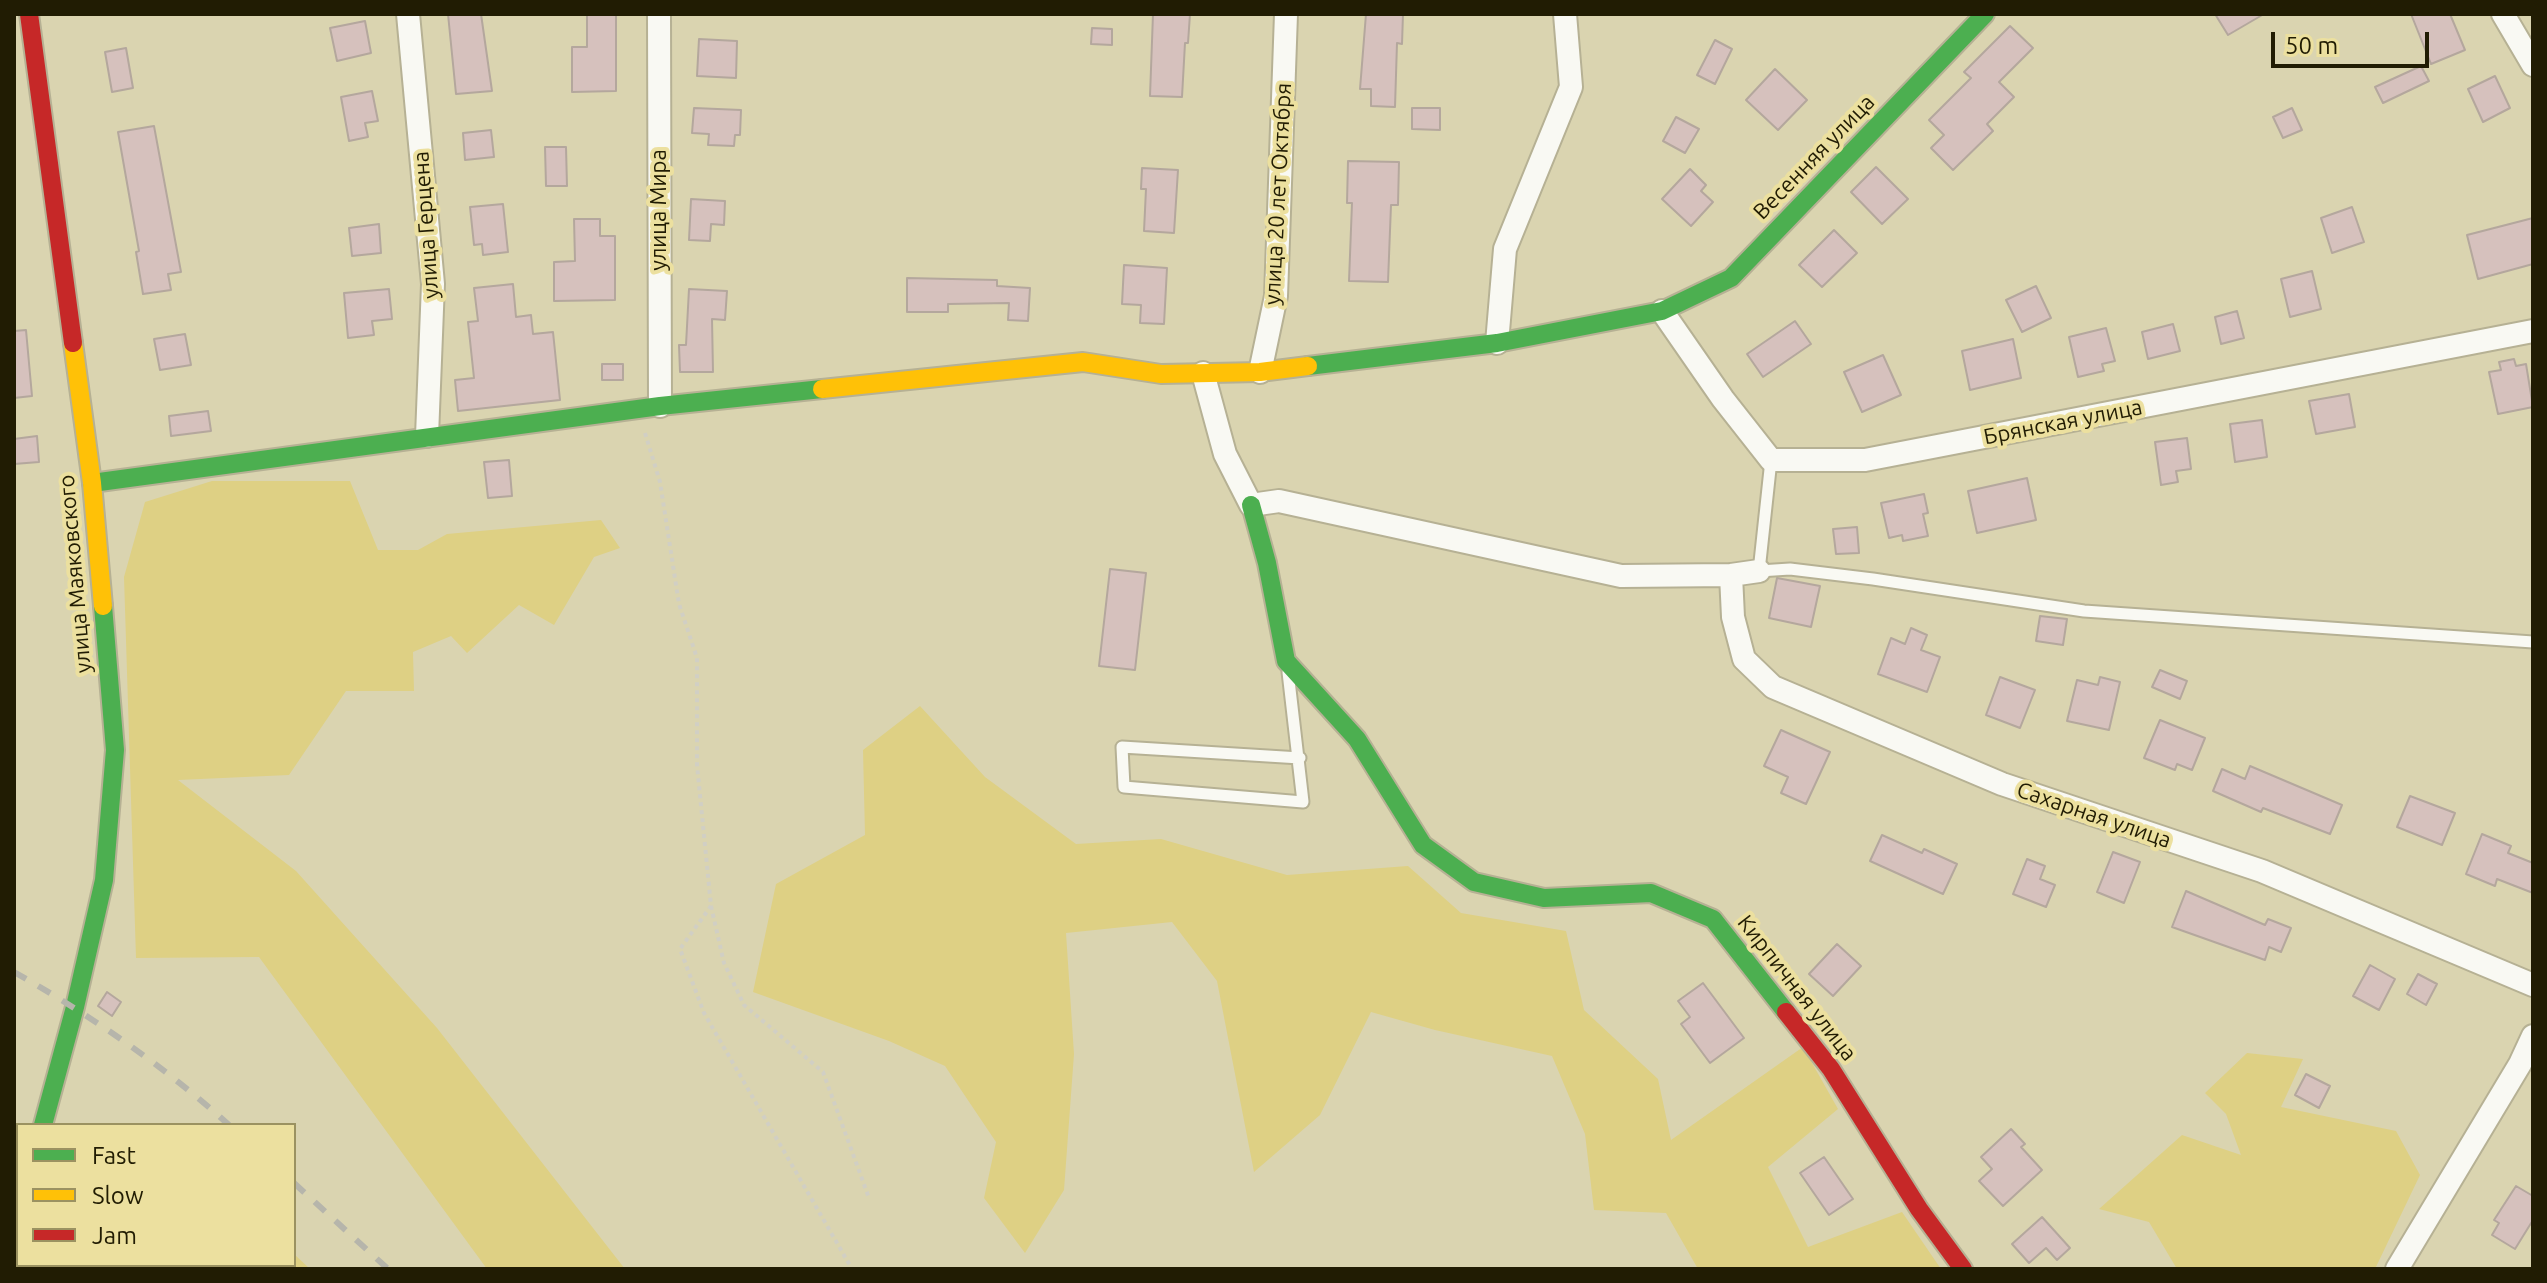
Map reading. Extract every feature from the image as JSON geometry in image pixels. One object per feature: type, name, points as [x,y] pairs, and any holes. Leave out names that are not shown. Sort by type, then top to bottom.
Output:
[{"type":"street","name":"улица Маяковского","points":[[29,14],[92,483],[115,750],[104,880],[75,1007],[44,1123]]},
{"type":"street","name":"улица Герцена","points":[[408,14],[433,284],[427,436]]},
{"type":"street","name":"улица Мира","points":[[659,14],[660,406]]},
{"type":"street","name":"улица 20 лет Октября","points":[[1260,372],[1276,296],[1286,14]]},
{"type":"street","points":[[1497,343],[1505,249],[1571,87],[1565,14]]},
{"type":"street","name":"Весенняя улица","points":[[92,483],[660,406],[1083,362],[1161,374],[1260,372],[1497,343],[1662,311],[1731,278],[1985,14]]},
{"type":"street","points":[[2503,14],[2533,65]]},
{"type":"street","points":[[1662,311],[1723,399],[1771,460]]},
{"type":"street","name":"Брянская улица","points":[[1771,460],[1865,460],[2533,331]]},
{"type":"street","points":[[1203,373],[1225,454],[1251,505],[1267,563],[1286,661]]},
{"type":"street","points":[[1251,505],[1279,501],[1621,576],[1731,575],[1759,571]]},
{"type":"street","name":"Сахарная улица","points":[[1731,575],[1733,617],[1744,659],[1773,687],[2002,784],[2262,871],[2533,985]]},
{"type":"street","name":"Кирпичная улица","points":[[1286,661],[1357,739],[1423,845],[1474,882],[1544,898],[1651,893],[1713,919],[1831,1069],[1919,1209],[1963,1269]]},
{"type":"street","points":[[2397,1269],[2520,1064],[2533,1036]]},
{"type":"lane","points":[[1771,460],[1759,571],[1790,569],[1873,579],[2084,611],[2533,642]]},
{"type":"lane","points":[[1286,661],[1300,758],[1303,802],[1124,787],[1122,747],[1300,758]]},
{"type":"path","points":[[637,409],[660,482],[679,604],[697,658],[697,765],[711,906],[724,963],[744,1005],[823,1072],[869,1198]]},
{"type":"path","points":[[711,906],[680,949],[704,1013],[852,1269]]},
{"type":"shaded area","points":[[212,481],[350,481],[378,550],[418,550],[447,534],[601,520],[620,548],[594,557],[554,625],[519,605],[467,653],[451,636],[413,652],[414,691],[346,691],[289,775],[178,780],[296,871],[437,1028],[625,1269],[487,1269],[259,957],[136,958],[124,577],[145,502]]},
{"type":"shaded area","points":[[920,706],[985,777],[1076,844],[1161,839],[1287,875],[1408,866],[1461,913],[1566,931],[1584,1010],[1658,1079],[1671,1140],[1803,1047],[1838,1109],[1768,1167],[1808,1247],[1902,1212],[1941,1269],[1698,1269],[1666,1213],[1594,1210],[1585,1134],[1552,1056],[1371,1012],[1320,1115],[1254,1172],[1217,981],[1172,922],[1066,933],[1074,1054],[1064,1190],[1025,1253],[984,1198],[996,1142],[945,1066],[889,1041],[753,992],[776,884],[865,835],[863,750]]},
{"type":"shaded area","points":[[2247,1053],[2303,1059],[2281,1107],[2396,1131],[2420,1175],[2375,1269],[2177,1269],[2149,1222],[2099,1209],[2182,1135],[2241,1155],[2226,1114],[2205,1093]]},
{"type":"shaded area","points":[[296,1256],[310,1269],[163,1267],[296,1267]]},
{"type":"building","points":[[448,14],[481,14],[492,91],[456,94]]},
{"type":"building","points":[[587,14],[616,14],[616,91],[572,92],[572,47],[587,47]]},
{"type":"building","points":[[1153,14],[1190,14],[1182,97],[1150,96]]},
{"type":"building","points":[[1366,14],[1403,14],[1402,44],[1397,43],[1395,107],[1371,106],[1371,89],[1360,89]]},
{"type":"building","points":[[2215,14],[2264,14],[2228,35]]},
{"type":"building","points":[[2411,14],[2450,14],[2465,50],[2431,64]]},
{"type":"building","points":[[365,21],[371,53],[337,61],[330,28]]},
{"type":"building","points":[[2010,26],[2033,48],[1999,82],[2014,97],[1987,124],[1993,131],[1953,170],[1931,148],[1944,135],[1929,120],[1971,78],[1964,72]]},
{"type":"building","points":[[1092,28],[1112,29],[1112,45],[1091,44]]},
{"type":"building","points":[[699,39],[737,41],[736,78],[697,76]]},
{"type":"building","points":[[1715,40],[1732,49],[1715,84],[1697,75]]},
{"type":"building","points":[[126,48],[133,88],[112,92],[105,52]]},
{"type":"building","points":[[2421,66],[2429,81],[2383,103],[2375,87]]},
{"type":"building","points":[[1775,69],[1807,100],[1778,130],[1746,100]]},
{"type":"building","points":[[2495,76],[2510,108],[2483,122],[2468,89]]},
{"type":"building","points":[[372,91],[378,121],[365,123],[368,137],[349,141],[341,97]]},
{"type":"building","points":[[694,108],[741,110],[740,135],[735,135],[734,146],[708,145],[709,134],[692,133]]},
{"type":"building","points":[[1412,108],[1440,108],[1440,130],[1412,129]]},
{"type":"building","points":[[2292,108],[2302,130],[2283,138],[2273,117]]},
{"type":"building","points":[[1676,117],[1699,129],[1685,153],[1663,141]]},
{"type":"building","points":[[154,126],[181,272],[168,274],[171,290],[143,294],[136,252],[139,251],[118,132]]},
{"type":"building","points":[[491,130],[494,157],[465,160],[463,133]]},
{"type":"building","points":[[545,147],[566,147],[567,186],[546,186]]},
{"type":"building","points":[[1348,161],[1399,162],[1398,205],[1391,205],[1388,282],[1349,281],[1352,203],[1347,203]]},
{"type":"building","points":[[1876,167],[1908,199],[1882,224],[1851,192]]},
{"type":"building","points":[[1142,168],[1178,170],[1174,233],[1144,231],[1146,189],[1141,189]]},
{"type":"building","points":[[1690,169],[1706,185],[1701,191],[1713,202],[1691,226],[1662,199]]},
{"type":"building","points":[[691,199],[725,201],[724,225],[711,224],[710,241],[689,240]]},
{"type":"building","points":[[503,204],[508,252],[483,255],[482,244],[474,245],[470,207]]},
{"type":"building","points":[[2352,207],[2364,242],[2332,253],[2321,218]]},
{"type":"building","points":[[2533,218],[2533,264],[2478,279],[2467,235]]},
{"type":"building","points":[[574,219],[600,219],[600,236],[615,236],[615,300],[554,301],[554,262],[575,261]]},
{"type":"building","points":[[379,224],[381,253],[352,256],[349,228]]},
{"type":"building","points":[[1834,230],[1857,253],[1822,287],[1799,265]]},
{"type":"building","points":[[1124,265],[1167,268],[1164,324],[1140,323],[1141,305],[1122,304]]},
{"type":"building","points":[[2312,271],[2321,309],[2290,317],[2281,279]]},
{"type":"building","points":[[907,278],[997,280],[997,286],[1030,288],[1028,321],[1008,320],[1009,303],[948,304],[948,312],[907,312]]},
{"type":"building","points":[[513,284],[516,317],[531,315],[533,334],[553,332],[560,400],[458,411],[455,380],[474,378],[468,322],[478,321],[474,288]]},
{"type":"building","points":[[2036,286],[2051,318],[2022,332],[2006,300]]},
{"type":"building","points":[[389,289],[392,319],[372,321],[374,335],[348,338],[344,293]]},
{"type":"building","points":[[689,289],[727,291],[725,320],[712,319],[713,372],[680,372],[679,345],[686,345]]},
{"type":"building","points":[[2237,311],[2244,338],[2221,344],[2215,317]]},
{"type":"building","points":[[1795,321],[1811,344],[1763,377],[1747,354]]},
{"type":"building","points":[[2173,324],[2180,351],[2148,359],[2142,332]]},
{"type":"building","points":[[2106,328],[2115,361],[2102,364],[2104,371],[2078,377],[2069,337]]},
{"type":"building","points":[[26,330],[32,396],[14,398],[14,331]]},
{"type":"building","points":[[185,334],[191,365],[160,370],[154,339]]},
{"type":"building","points":[[2013,339],[2021,378],[1970,390],[1962,351]]},
{"type":"building","points":[[1883,355],[1901,395],[1862,412],[1844,372]]},
{"type":"building","points":[[2514,359],[2516,366],[2526,364],[2533,407],[2498,414],[2489,372],[2501,370],[2499,362]]},
{"type":"building","points":[[602,364],[623,364],[623,380],[602,380]]},
{"type":"building","points":[[2349,394],[2355,427],[2316,434],[2309,401]]},
{"type":"building","points":[[208,411],[211,431],[171,436],[169,416]]},
{"type":"building","points":[[2262,420],[2267,457],[2235,462],[2230,424]]},
{"type":"building","points":[[37,436],[39,462],[14,464],[14,439]]},
{"type":"building","points":[[2187,438],[2191,469],[2176,471],[2178,482],[2161,485],[2155,442]]},
{"type":"building","points":[[509,460],[512,496],[488,498],[484,462]]},
{"type":"building","points":[[2027,478],[2036,520],[1977,533],[1968,491]]},
{"type":"building","points":[[1924,494],[1928,513],[1923,514],[1928,536],[1903,541],[1902,535],[1889,538],[1881,503]]},
{"type":"building","points":[[1857,527],[1859,553],[1836,554],[1833,529]]},
{"type":"building","points":[[1110,569],[1146,573],[1135,670],[1099,666]]},
{"type":"building","points":[[1777,578],[1820,586],[1811,627],[1769,618]]},
{"type":"building","points":[[2040,616],[2067,619],[2063,645],[2036,641]]},
{"type":"building","points":[[1911,628],[1927,635],[1921,650],[1940,657],[1927,692],[1878,674],[1891,638],[1905,644]]},
{"type":"building","points":[[2160,670],[2187,681],[2180,699],[2152,687]]},
{"type":"building","points":[[2000,677],[2035,690],[2020,728],[1986,715]]},
{"type":"building","points":[[2100,677],[2120,682],[2109,730],[2067,721],[2077,680],[2098,685]]},
{"type":"building","points":[[2160,720],[2205,738],[2192,770],[2177,764],[2175,770],[2144,758]]},
{"type":"building","points":[[1781,730],[1830,752],[1806,804],[1781,793],[1788,777],[1764,766]]},
{"type":"building","points":[[2250,766],[2342,805],[2330,834],[2263,808],[2261,812],[2213,791],[2222,769],[2245,779]]},
{"type":"building","points":[[2410,796],[2455,813],[2442,845],[2397,827]]},
{"type":"building","points":[[2482,834],[2511,846],[2508,853],[2533,863],[2533,893],[2497,879],[2495,886],[2466,874]]},
{"type":"building","points":[[1882,835],[1957,864],[1943,894],[1870,861]]},
{"type":"building","points":[[2113,852],[2140,862],[2124,903],[2097,892]]},
{"type":"building","points":[[2027,859],[2045,866],[2040,879],[2055,885],[2046,907],[2013,894]]},
{"type":"building","points":[[2186,891],[2265,925],[2268,919],[2291,928],[2281,952],[2269,947],[2265,960],[2172,927]]},
{"type":"building","points":[[1837,944],[1861,966],[1833,996],[1809,974]]},
{"type":"building","points":[[2370,965],[2395,979],[2379,1010],[2353,996]]},
{"type":"building","points":[[2418,974],[2437,984],[2426,1005],[2407,994]]},
{"type":"building","points":[[1703,983],[1744,1038],[1710,1063],[1681,1024],[1690,1017],[1678,1001]]},
{"type":"building","points":[[107,992],[121,1002],[112,1016],[98,1006]]},
{"type":"building","points":[[2306,1074],[2330,1086],[2319,1108],[2295,1095]]},
{"type":"building","points":[[2011,1129],[2025,1144],[2021,1147],[2042,1170],[2003,1206],[1979,1181],[1992,1169],[1981,1157]]},
{"type":"building","points":[[1824,1157],[1853,1199],[1829,1215],[1800,1173]]},
{"type":"building","points":[[2516,1186],[2533,1196],[2533,1220],[2515,1249],[2492,1235],[2499,1223],[2494,1220]]},
{"type":"building","points":[[2042,1217],[2070,1248],[2057,1260],[2046,1248],[2029,1263],[2012,1244]]},
{"type":"railway","points":[[14,972],[126,1042],[227,1123]]},
{"type":"railway","points":[[296,1185],[388,1269]]},
{"type":"traffic: fast","points":[[1308,366],[1497,343],[1662,311],[1731,278],[1985,14]]},
{"type":"traffic: fast","points":[[92,483],[660,406],[822,389]]},
{"type":"traffic: fast","points":[[1251,505],[1267,563],[1286,661],[1357,739],[1423,845],[1474,882],[1544,898],[1651,893],[1713,919],[1786,1012]]},
{"type":"traffic: fast","points":[[44,1123],[75,1007],[104,880],[115,750],[103,606]]},
{"type":"traffic: fast","points":[[14,1230],[16,1223]]},
{"type":"traffic: slow","points":[[73,343],[92,483],[103,606]]},
{"type":"traffic: slow","points":[[822,389],[1083,362],[1161,374],[1260,372],[1308,366]]},
{"type":"traffic: jam","points":[[29,14],[73,343]]},
{"type":"traffic: jam","points":[[1786,1012],[1831,1069],[1919,1209],[1963,1269]]}]
